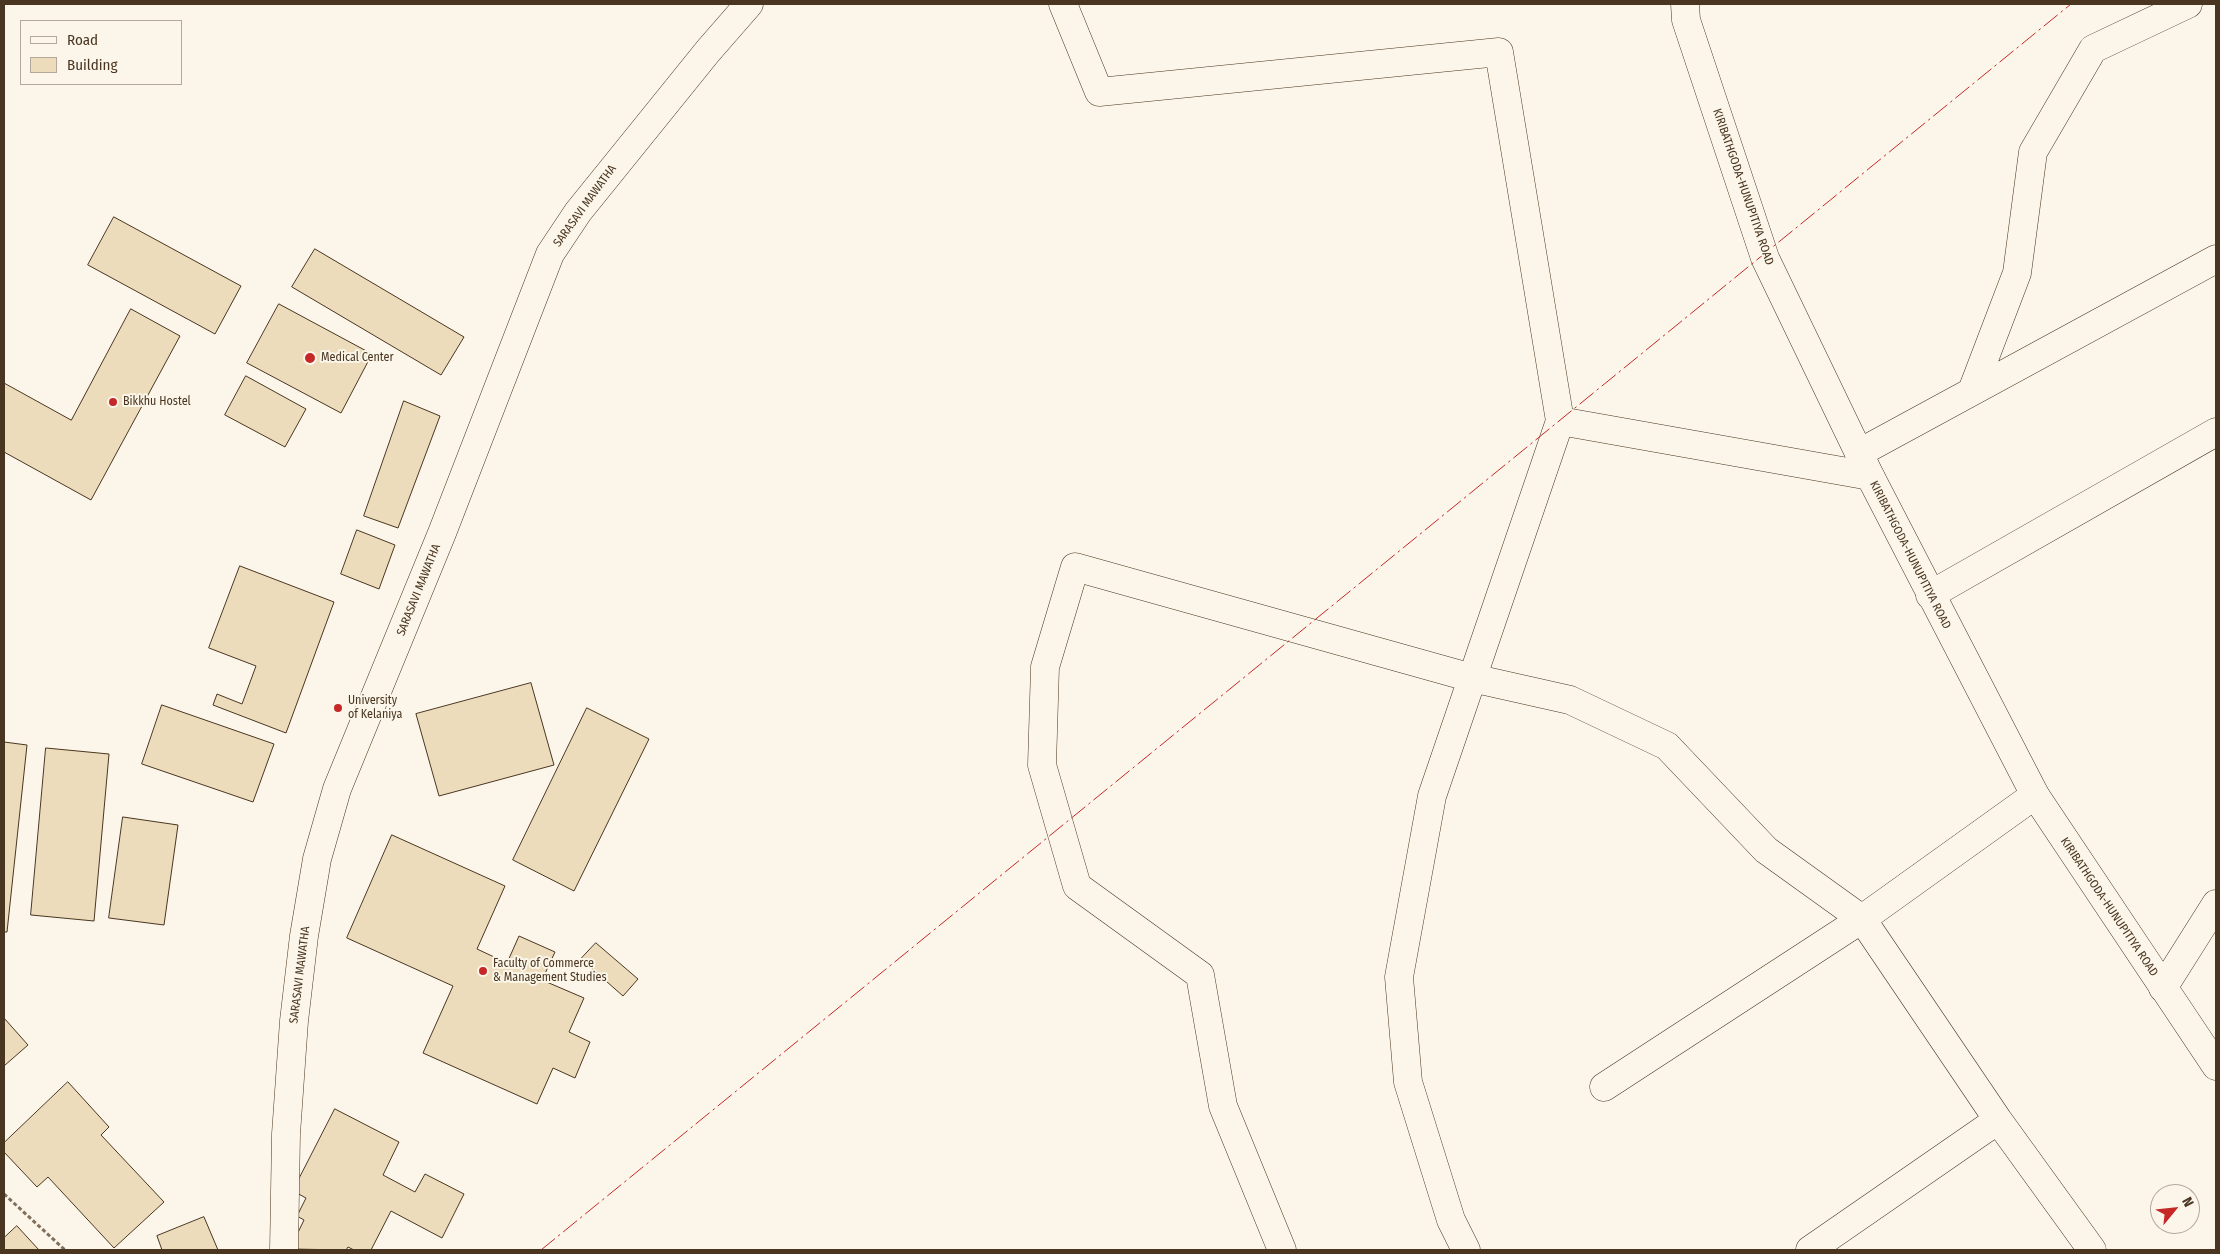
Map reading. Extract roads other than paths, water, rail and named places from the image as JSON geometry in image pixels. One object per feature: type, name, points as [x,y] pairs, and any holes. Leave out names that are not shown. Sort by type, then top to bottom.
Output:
[{"type":"street","name":"SARASAVI MAWATHA","points":[[284,1250],[286,1134],[294,1021],[304,936],[317,859],[338,789],[438,542],[550,254],[578,212],[708,50],[749,4]]},
{"type":"street","points":[[1063,4],[1099,92],[1499,52],[1560,421],[1432,796],[1399,977],[1408,1082],[1450,1220],[1466,1250]]},
{"type":"street","name":"KIRIBATHGODA-HUNUPITIYA ROAD","points":[[1685,4],[1686,20],[1765,258],[1864,464],[1930,595],[2036,796],[2216,1066]]},
{"type":"street","points":[[1972,391],[2017,273],[2033,152],[2093,49],[2188,4]]},
{"type":"street","points":[[1560,421],[1864,464],[1972,391],[2216,259]]},
{"type":"street","points":[[1930,595],[2216,432]]},
{"type":"street","points":[[1282,1250],[1223,1106],[1200,975],[1076,886],[1042,765],[1044,667],[1075,567],[1472,678],[1570,700],[1667,746],[1766,850],[1862,919],[1998,1120],[2092,1250]]},
{"type":"street","points":[[1604,1087],[1862,919],[2036,796]]},
{"type":"street","points":[[2163,988],[2216,904]]},
{"type":"street","points":[[1810,1250],[1998,1120]]},
{"type":"place","name":"Medical Center","points":[[310,358]]},
{"type":"place","name":"Bikkhu Hostel","points":[[113,402]]},
{"type":"place","name":"University of Kelaniya","points":[[338,708]]},
{"type":"place","name":"Faculty of Commerce & Management Studies","points":[[483,971]]}]
